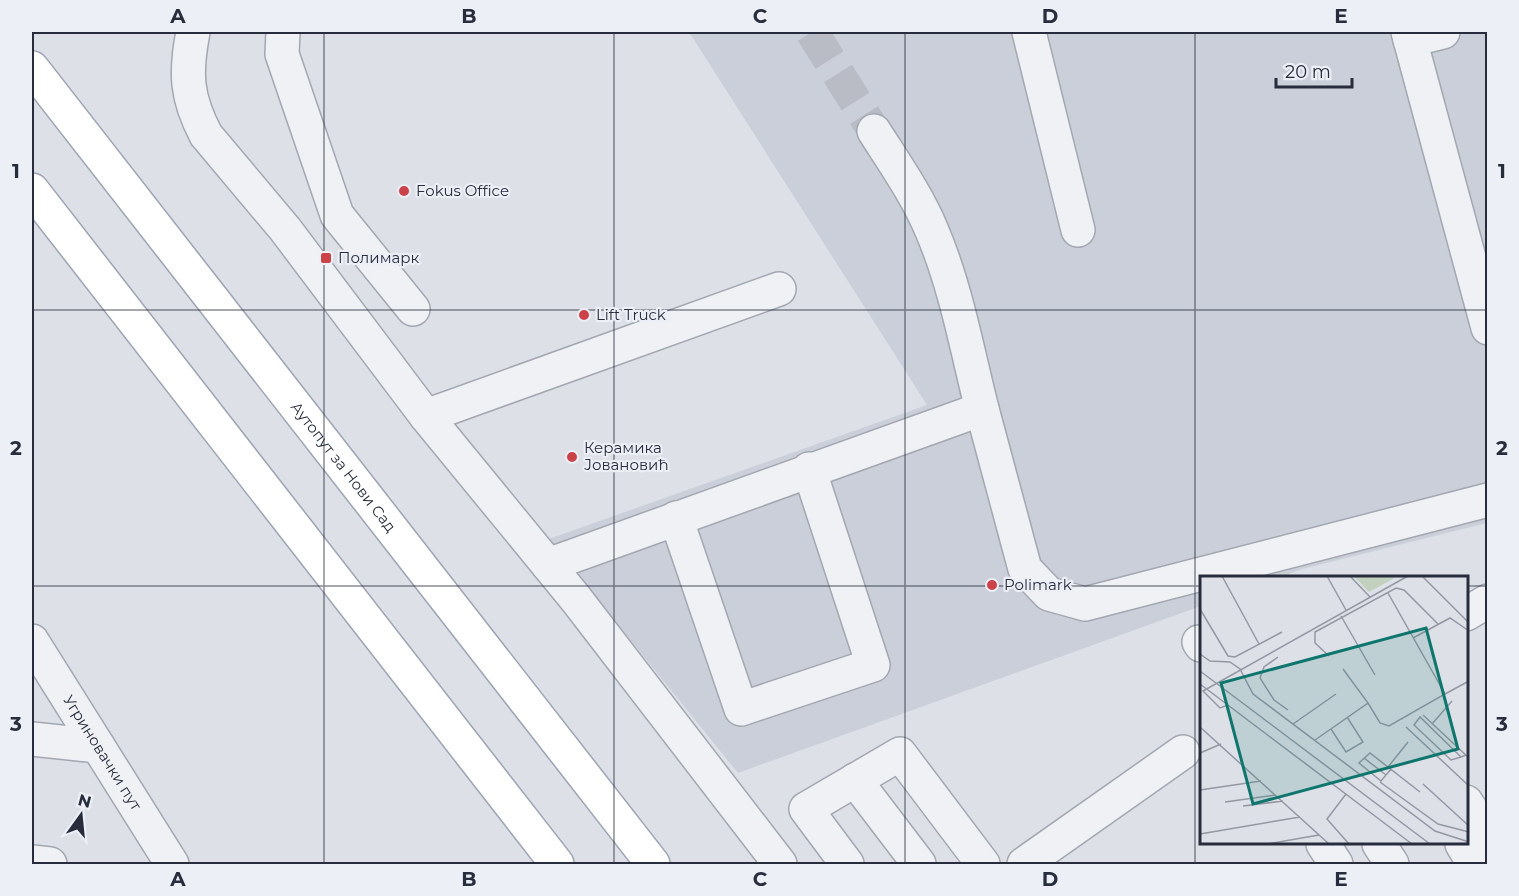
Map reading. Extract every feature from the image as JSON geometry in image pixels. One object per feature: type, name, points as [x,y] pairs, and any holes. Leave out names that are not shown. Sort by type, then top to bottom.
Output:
[{"type":"main road","name":"Аутопут за Нови Сад","points":[[32,68],[653,864]]},
{"type":"main road","points":[[32,190],[557,864]]},
{"type":"street","points":[[193,32],[187,84],[206,135],[285,229],[426,416],[548,565],[780,864]]},
{"type":"street","points":[[283,32],[282,54],[337,216],[413,309]]},
{"type":"street","points":[[1029,32],[1078,230]]},
{"type":"street","points":[[1443,32],[1409,36],[1488,328]]},
{"type":"street","points":[[874,131],[911,188],[944,260],[1025,568],[1049,594],[1085,604],[1488,500]]},
{"type":"street","points":[[285,229],[337,216]]},
{"type":"street","points":[[426,416],[779,289]]},
{"type":"street","points":[[548,565],[809,469],[982,409]]},
{"type":"street","points":[[676,518],[741,710],[873,665],[809,469]]},
{"type":"street","points":[[1468,613],[1488,601]]},
{"type":"street","name":"Угриновачки пут","points":[[32,642],[172,864]]},
{"type":"street","points":[[32,739],[98,746]]},
{"type":"street","points":[[1024,864],[1183,752]]},
{"type":"street","points":[[847,864],[806,809],[900,754],[983,864]]},
{"type":"street","points":[[855,780],[920,864]]},
{"type":"street","points":[[1468,804],[1488,836]]},
{"type":"street","points":[[1324,845],[1336,864]]},
{"type":"street","points":[[1380,845],[1392,864]]},
{"type":"street","points":[[1463,845],[1474,864]]},
{"type":"street","points":[[32,862],[50,864]]},
{"type":"shaded area","points":[[689,32],[1487,32],[1487,523],[1302,569],[1283,576],[1200,576],[1200,606],[738,773],[564,558],[546,540],[927,405]]},
{"type":"tunnel","points":[[812,32],[874,131]]},
{"type":"place","name":"Fokus Office","points":[[404,191]]},
{"type":"place","name":"Полимарк","points":[[326,258]]},
{"type":"place","name":"Lift Truck","points":[[584,315]]},
{"type":"place","name":"Керамика Јовановић","points":[[572,457]]},
{"type":"place","name":"Polimark","points":[[992,585]]}]
